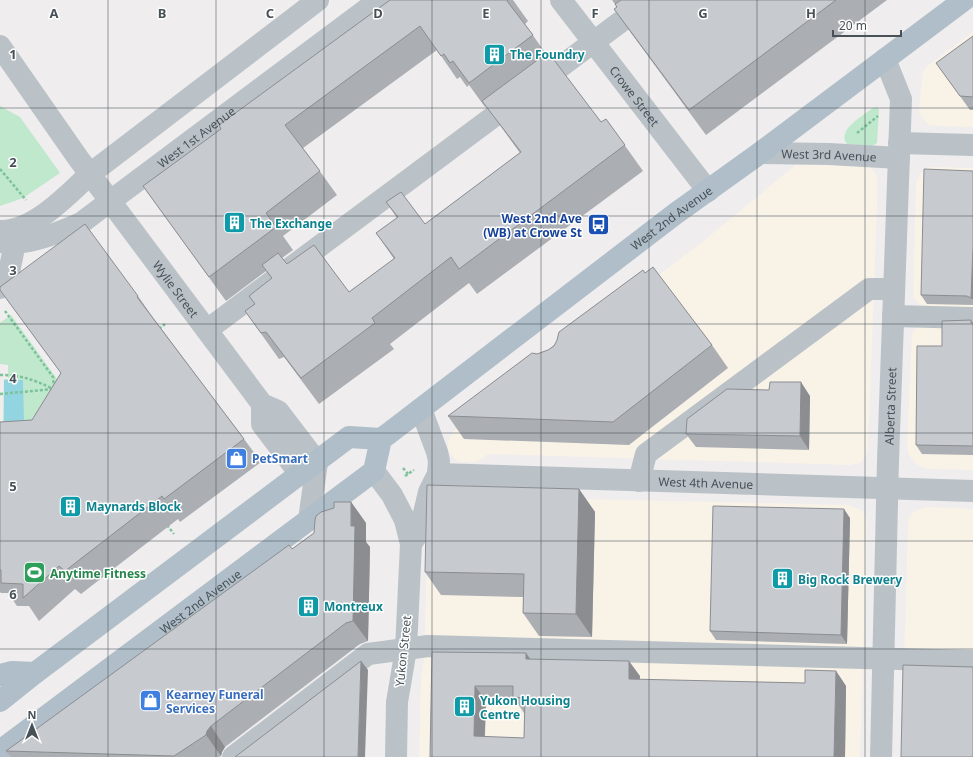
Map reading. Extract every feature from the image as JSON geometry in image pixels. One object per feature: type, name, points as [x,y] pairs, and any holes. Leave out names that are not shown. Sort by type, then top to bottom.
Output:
[{"type":"main road","name":"West 2nd Avenue","points":[[381,439],[675,214],[760,153],[964,0]]},
{"type":"main road","points":[[0,701],[35,673],[349,437],[381,439],[374,471]]},
{"type":"main road","name":"West 2nd Avenue","points":[[0,751],[374,471]]},
{"type":"main road","points":[[0,675],[12,672],[35,673]]},
{"type":"street","points":[[0,288],[7,282],[5,239],[28,213],[64,199],[90,174],[318,0]]},
{"type":"street","name":"West 1st Avenue","points":[[5,239],[59,232],[81,223],[379,0]]},
{"type":"street","name":"Crowe Street","points":[[561,0],[708,191]]},
{"type":"street","points":[[207,330],[650,0]]},
{"type":"street","name":"Wylie Street","points":[[0,46],[90,174],[262,404],[278,411],[308,468]]},
{"type":"street","name":"Alberta Street","points":[[881,757],[887,488],[901,99],[885,59]]},
{"type":"street","name":"West 3rd Avenue","points":[[760,153],[829,154],[973,145]]},
{"type":"street","points":[[639,480],[646,454],[869,289],[894,289]]},
{"type":"street","points":[[893,316],[973,318]]},
{"type":"street","name":"Yukon Street","points":[[411,544],[420,530],[429,492],[438,474],[439,461],[421,409]]},
{"type":"street","points":[[308,468],[310,520]]},
{"type":"street","name":"Yukon Street","points":[[374,471],[392,495],[406,520],[411,544],[406,649],[398,702],[396,757]]},
{"type":"street","name":"West 4th Avenue","points":[[438,474],[973,491]]},
{"type":"street","points":[[233,757],[368,654],[428,646],[973,661]]},
{"type":"path","points":[[851,137],[878,116]]},
{"type":"path","points":[[0,169],[28,213]]},
{"type":"path","points":[[6,311],[53,377],[54,389]]},
{"type":"path","points":[[156,331],[165,324]]},
{"type":"path","points":[[0,375],[22,376],[59,392]]},
{"type":"path","points":[[0,394],[54,389]]},
{"type":"path","points":[[166,524],[174,534]]},
{"type":"shaded area","points":[[973,32],[973,127],[929,125],[921,117],[919,112],[922,75],[926,67]]},
{"type":"shaded area","points":[[797,164],[866,165],[876,174],[878,181],[868,447],[864,459],[860,463],[850,465],[488,454],[480,460],[474,462],[460,462],[451,455],[448,449],[448,442],[450,436],[455,430],[706,239]]},
{"type":"shaded area","points":[[931,167],[973,168],[973,470],[931,469],[921,467],[915,463],[909,455],[907,445],[912,333],[916,328],[924,325],[925,307],[917,302],[913,296],[916,183],[923,170]]},
{"type":"shaded area","points":[[488,497],[849,505],[863,511],[867,522],[860,757],[419,757],[421,680],[424,659],[428,520]]},
{"type":"shaded area","points":[[926,507],[973,509],[973,757],[901,757],[908,526],[909,518],[912,513]]},
{"type":"green space","points":[[0,106],[20,117],[60,173],[23,198],[0,206]]},
{"type":"green space","points":[[877,107],[879,110],[877,143],[872,146],[847,144],[845,133],[852,123],[873,108]]},
{"type":"green space","points":[[11,315],[70,397],[0,441],[0,422],[3,421],[4,379],[8,379],[8,365],[0,364],[0,323]]},
{"type":"water","points":[[4,380],[23,380],[24,421],[4,421]]},
{"type":"building","points":[[390,0],[508,0],[507,1],[533,35],[469,83],[453,61],[450,63],[444,54],[441,56],[420,26],[285,125],[320,171],[266,213],[276,227],[209,277],[143,186],[221,129],[219,125]]},
{"type":"building","points":[[621,0],[836,0],[689,110],[614,9],[617,7],[615,4]]},
{"type":"building","points":[[973,36],[973,97],[960,96],[936,63]]},
{"type":"building","points":[[547,53],[550,57],[551,56],[601,122],[606,119],[625,145],[459,269],[451,257],[372,318],[375,323],[301,378],[266,332],[261,333],[245,311],[255,304],[249,296],[272,278],[262,265],[278,253],[287,264],[314,245],[349,292],[395,258],[376,233],[398,217],[386,202],[401,192],[425,224],[521,152],[482,101]]},
{"type":"building","points":[[924,169],[973,171],[971,298],[967,296],[921,295]]},
{"type":"building","points":[[85,224],[138,296],[137,297],[244,439],[164,499],[162,496],[65,571],[59,566],[23,598],[23,584],[1,583],[0,422],[32,420],[61,373],[0,290],[0,287]]},
{"type":"building","points":[[653,267],[712,345],[613,422],[448,416],[532,353],[537,354],[554,346],[559,332],[643,270],[645,273]]},
{"type":"building","points":[[971,320],[971,323],[973,323],[973,446],[916,445],[917,346],[942,346],[942,321]]},
{"type":"building","points":[[770,382],[801,382],[800,436],[686,434],[687,419],[727,389],[769,390]]},
{"type":"building","points":[[427,485],[579,489],[576,614],[523,613],[524,574],[425,572]]},
{"type":"building","points":[[334,502],[351,502],[351,526],[355,526],[353,621],[346,623],[211,726],[206,735],[174,756],[6,751],[289,545],[292,549],[314,533],[316,516],[321,512],[334,508]]},
{"type":"building","name":"Big Rock Brewery","points":[[713,506],[844,509],[841,635],[710,631]]},
{"type":"building","points":[[432,652],[526,653],[526,659],[629,661],[629,679],[805,683],[805,670],[836,671],[834,757],[430,757]],"holes":[[[475,686],[513,686],[513,697],[525,698],[524,738],[474,736]]]},
{"type":"building","points":[[361,661],[358,757],[235,757]]},
{"type":"building","points":[[903,665],[973,667],[973,757],[901,757]]},
{"type":"place","name":"The Foundry","points":[[494,54]]},
{"type":"place","name":"The Exchange","points":[[234,223]]},
{"type":"place","name":"West 2nd Ave (WB) at Crowe St","points":[[598,225]]},
{"type":"place","name":"PetSmart","points":[[236,458]]},
{"type":"place","name":"Maynards Block","points":[[71,506]]},
{"type":"place","name":"Anytime Fitness","points":[[35,573]]},
{"type":"place","name":"Big Rock Brewery","points":[[783,579]]},
{"type":"place","name":"Montreux","points":[[309,606]]},
{"type":"place","name":"Kearney Funeral Services","points":[[151,701]]},
{"type":"place","name":"Yukon Housing Centre","points":[[464,707]]}]
